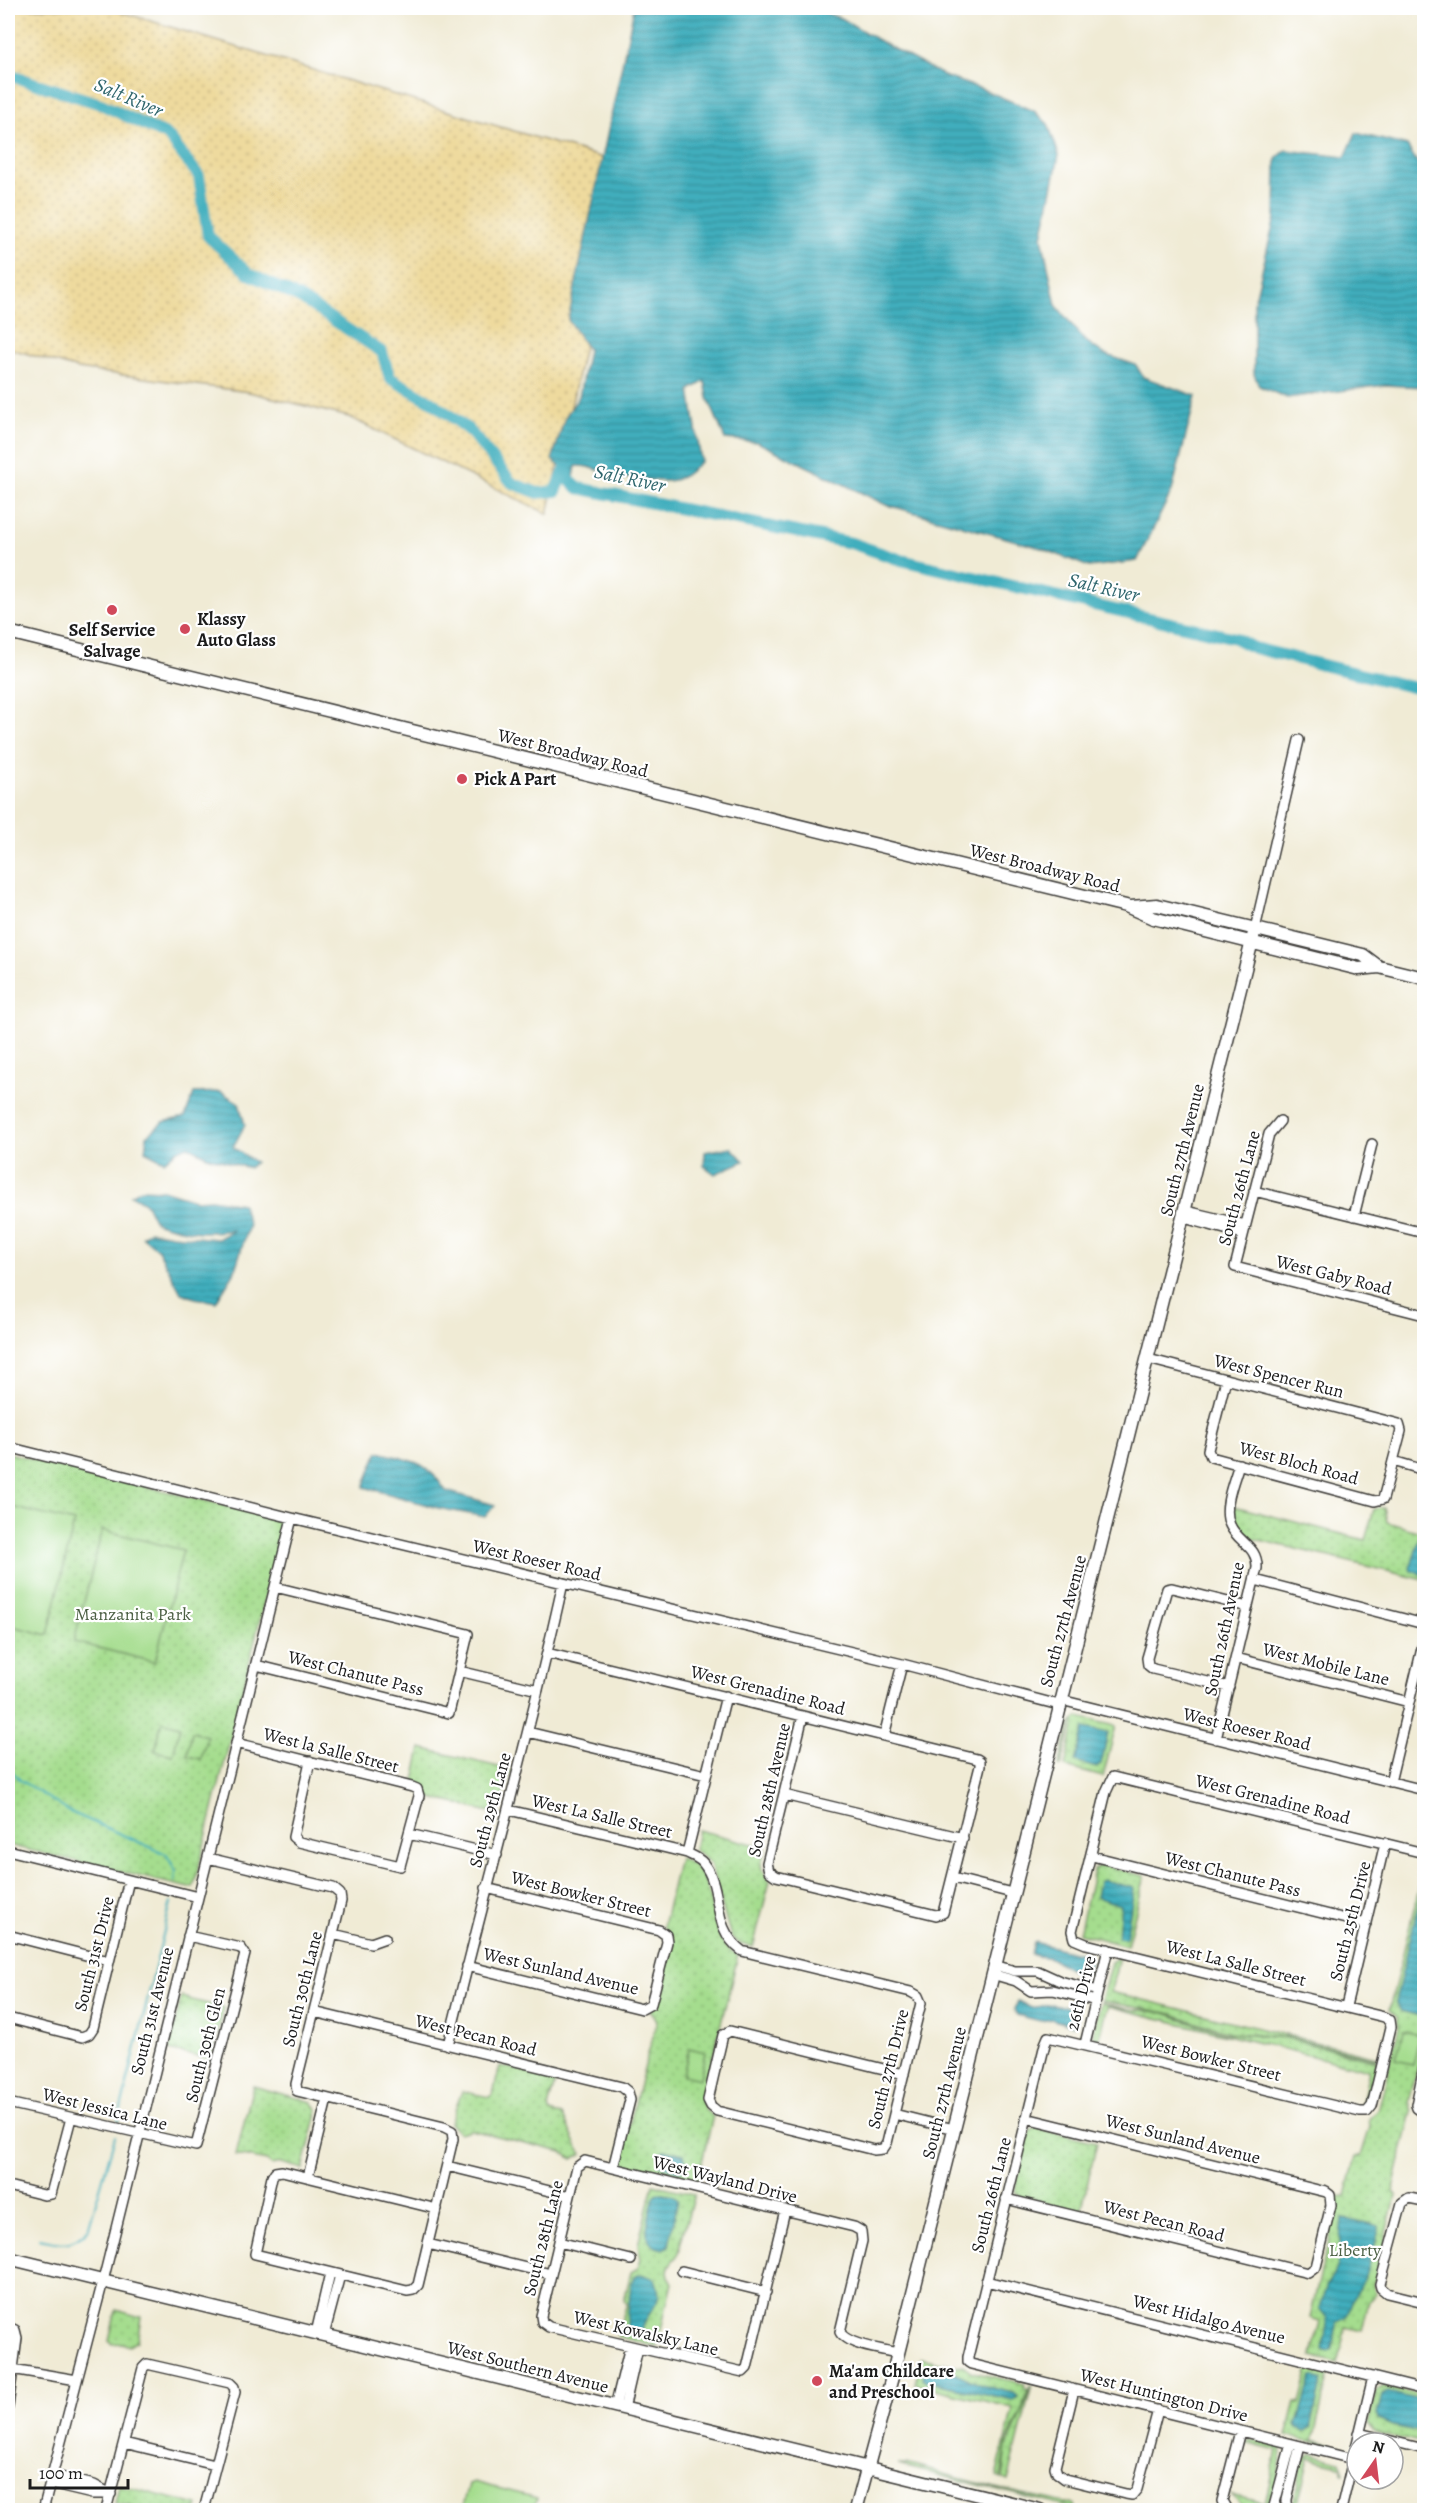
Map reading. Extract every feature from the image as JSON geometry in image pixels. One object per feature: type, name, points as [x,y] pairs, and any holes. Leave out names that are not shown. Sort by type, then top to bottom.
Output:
[{"type":"main road","name":"West Broadway Road","points":[[8,632],[1130,907],[1153,918],[1359,969],[1379,966]]},
{"type":"main road","name":"West Broadway Road","points":[[1130,907],[1157,905],[1255,928],[1363,955],[1379,966],[1425,978]]},
{"type":"main road","name":"South 27th Avenue","points":[[856,2511],[898,2353],[1255,928]]},
{"type":"main road","name":"West Southern Avenue","points":[[8,2258],[1040,2511]]},
{"type":"street","name":"South 27th Avenue","points":[[1255,928],[1299,740]]},
{"type":"street","name":"South 26th Lane","points":[[1235,1267],[1269,1134],[1280,1121]]},
{"type":"street","points":[[1354,1216],[1372,1144]]},
{"type":"street","points":[[1254,1191],[1425,1233]]},
{"type":"street","points":[[1185,1214],[1244,1229]]},
{"type":"street","name":"West Gaby Road","points":[[1235,1267],[1425,1315]]},
{"type":"street","name":"West Spencer Run","points":[[1148,1359],[1401,1426],[1393,1461]]},
{"type":"street","name":"West Bloch Road","points":[[1227,1379],[1208,1454],[1382,1501],[1393,1461]]},
{"type":"street","name":"West Roeser Road","points":[[8,1448],[1425,1790]]},
{"type":"street","points":[[1393,1461],[1425,1470]]},
{"type":"street","name":"South 26th Avenue","points":[[1216,1739],[1255,1580],[1257,1561],[1254,1552],[1229,1522],[1229,1503],[1239,1464]]},
{"type":"street","name":"South 31st Avenue","points":[[43,2511],[103,2281],[292,1518]]},
{"type":"street","points":[[1255,1580],[1425,1624]]},
{"type":"street","name":"South 29th Lane","points":[[448,2045],[486,1888],[509,1810],[563,1583]]},
{"type":"street","points":[[275,1587],[468,1634],[459,1671],[538,1690]]},
{"type":"street","points":[[1229,1687],[1153,1669],[1148,1665],[1147,1658],[1167,1589],[1172,1588],[1248,1607]]},
{"type":"street","points":[[1390,1782],[1425,1640]]},
{"type":"street","name":"West Grenadine Road","points":[[546,1653],[980,1761],[963,1839]]},
{"type":"street","name":"West Mobile Lane","points":[[1236,1659],[1409,1702]]},
{"type":"street","points":[[884,1736],[902,1664]]},
{"type":"street","name":"West Chanute Pass","points":[[256,1665],[449,1713],[459,1671]]},
{"type":"street","points":[[687,1853],[726,1696]]},
{"type":"street","name":"South 28th Avenue","points":[[803,1716],[767,1863],[769,1871],[776,1876],[936,1916],[943,1913],[953,1878]]},
{"type":"street","points":[[528,1732],[706,1775]]},
{"type":"street","name":"West la Salle Street","points":[[236,1743],[417,1789],[419,1796],[410,1834]]},
{"type":"street","points":[[310,1761],[293,1837],[299,1842],[400,1866],[410,1834],[496,1855]]},
{"type":"street","name":"West Grenadine Road","points":[[1092,1856],[1107,1792],[1113,1777],[1425,1853]]},
{"type":"street","points":[[784,1795],[963,1839],[953,1878],[1012,1893]]},
{"type":"street","name":"West La Salle Street","points":[[509,1810],[687,1853]]},
{"type":"street","name":"South 25th Drive","points":[[1346,2006],[1385,1843]]},
{"type":"street","points":[[8,1851],[198,1897]]},
{"type":"street","name":"South 27th Drive","points":[[687,1853],[702,1861],[709,1872],[724,1930],[730,1941],[742,1951],[911,1992],[918,1996],[921,2003],[904,2074],[887,2143],[883,2149],[874,2150],[717,2110],[711,2106],[708,2100],[723,2035],[730,2031],[904,2074]]},
{"type":"street","name":"West Chanute Pass","points":[[1092,1856],[1366,1924]]},
{"type":"street","name":"West La Salle Street","points":[[1092,1856],[1072,1931],[1074,1939],[1382,2015],[1390,2020],[1390,2030],[1372,2106],[1367,2112]]},
{"type":"street","name":"South 30th Lane","points":[[208,1858],[333,1888],[340,1894],[333,1934],[296,2084],[297,2091],[327,2099]]},
{"type":"street","name":"South 31st Drive","points":[[8,2018],[82,2037],[90,2034],[129,1880]]},
{"type":"street","name":"West Bowker Street","points":[[486,1888],[659,1930],[666,1935],[667,1942],[654,1993],[651,2004],[647,2006]]},
{"type":"street","points":[[333,1934],[370,1943],[385,1938]]},
{"type":"street","points":[[8,1935],[109,1961]]},
{"type":"street","name":"South 30th Glen","points":[[188,1936],[244,1951],[195,2146]]},
{"type":"street","name":"26th Drive","points":[[1085,2044],[1108,1949]]},
{"type":"street","name":"West Sunland Avenue","points":[[467,1966],[642,2008],[647,2006]]},
{"type":"street","points":[[993,1970],[1038,1971],[1097,1996]]},
{"type":"street","points":[[993,1970],[1031,1991],[1053,1990],[1097,1996]]},
{"type":"street","name":"West Pecan Road","points":[[314,2012],[622,2087],[628,2092],[630,2100],[613,2168]]},
{"type":"street","name":"South 26th Lane","points":[[968,2362],[1044,2043],[1048,2037]]},
{"type":"street","name":"West Bowker Street","points":[[1048,2037],[1367,2112]]},
{"type":"street","points":[[1421,2110],[1417,2095],[1425,2067]]},
{"type":"street","points":[[308,2177],[327,2099],[444,2127],[452,2132],[453,2139],[447,2166],[418,2285],[413,2290],[407,2291],[255,2254],[269,2189],[275,2172],[282,2170],[308,2177],[436,2210]]},
{"type":"street","name":"West Jessica Lane","points":[[8,2103],[195,2146]]},
{"type":"street","points":[[894,2114],[954,2129]]},
{"type":"street","points":[[8,2186],[44,2195],[51,2194],[71,2118]]},
{"type":"street","name":"West Sunland Avenue","points":[[1026,2118],[1321,2190],[1330,2195],[1331,2205],[1316,2267],[1313,2271]]},
{"type":"street","name":"West Wayland Drive","points":[[580,2163],[613,2168],[861,2231],[862,2241],[840,2329],[842,2336],[849,2341],[898,2353]]},
{"type":"street","name":"South 28th Lane","points":[[542,2322],[541,2316],[551,2274],[580,2163]]},
{"type":"street","points":[[447,2166],[570,2196]]},
{"type":"street","name":"West Pecan Road","points":[[1006,2199],[1308,2273],[1313,2271]]},
{"type":"street","points":[[1425,2201],[1405,2199],[1399,2211],[1381,2288],[1387,2293],[1425,2302]]},
{"type":"street","points":[[682,2271],[766,2292],[785,2210]]},
{"type":"street","points":[[559,2242],[631,2260]]},
{"type":"street","points":[[428,2244],[551,2274]]},
{"type":"street","points":[[320,2334],[335,2274]]},
{"type":"street","name":"West Hidalgo Avenue","points":[[986,2281],[1425,2390]]},
{"type":"street","name":"West Kowalsky Lane","points":[[542,2322],[549,2327],[743,2372],[747,2368],[766,2292]]},
{"type":"street","points":[[8,2407],[16,2338],[11,2329]]},
{"type":"street","points":[[620,2408],[634,2347]]},
{"type":"street","name":"West Huntington Drive","points":[[968,2362],[1345,2457]]},
{"type":"street","points":[[106,2511],[143,2368],[147,2364],[230,2383],[234,2387],[204,2511]]},
{"type":"street","points":[[12,2369],[77,2380]]},
{"type":"street","points":[[1360,2431],[1373,2377]]},
{"type":"street","points":[[1074,2390],[1055,2467],[1059,2477],[1132,2495],[1137,2489],[1158,2410]]},
{"type":"street","points":[[1227,2511],[1222,2501],[1240,2431]]},
{"type":"street","points":[[124,2443],[215,2465]]},
{"type":"street","points":[[1405,2444],[1425,2449]]},
{"type":"street","points":[[1273,2511],[1296,2445]]},
{"type":"street","points":[[1287,2511],[1296,2445]]},
{"type":"street","points":[[51,2479],[82,2487],[94,2485],[111,2494]]},
{"type":"street","points":[[1341,2511],[1346,2491]]},
{"type":"green space","name":"Manzanita Park","points":[[8,1453],[276,1518],[281,1522],[282,1530],[193,1887],[189,1888],[8,1845]]},
{"type":"green space","points":[[8,1506],[74,1522],[48,1635],[8,1625]]},
{"type":"green space","points":[[1234,1506],[1365,1540],[1374,1509],[1384,1508],[1387,1522],[1424,1533],[1424,1580],[1255,1539],[1239,1526]]},
{"type":"green space","points":[[102,1530],[183,1550],[155,1662],[74,1642]]},
{"type":"green space","points":[[1079,1717],[1116,1726],[1103,1777],[1065,1767],[1075,1721],[1072,1723],[1061,1767],[1059,1766],[1070,1723]]},
{"type":"green space","points":[[162,1721],[180,1726],[173,1755],[155,1751]]},
{"type":"green space","points":[[192,1732],[207,1736],[201,1759],[187,1756]]},
{"type":"green space","points":[[421,1748],[511,1770],[498,1814],[428,1797],[421,1785],[414,1781]]},
{"type":"green space","points":[[698,1830],[765,1847],[761,1867],[770,1881],[753,1947],[740,1944],[731,1937],[710,1863],[694,1850]]},
{"type":"green space","points":[[679,1858],[693,1864],[702,1875],[718,1934],[726,1946],[738,1955],[702,2100],[705,2110],[713,2116],[697,2182],[619,2164],[657,2020],[650,2011],[656,2002],[671,1939],[663,1926]]},
{"type":"green space","points":[[1101,1865],[1145,1876],[1127,1946],[1079,1933],[1094,1870]]},
{"type":"green space","name":"Liberty","points":[[1424,1868],[1424,2044],[1409,2102],[1412,2112],[1392,2192],[1396,2196],[1373,2286],[1376,2293],[1369,2301],[1362,2331],[1346,2327],[1337,2363],[1312,2356],[1320,2321],[1310,2318],[1339,2197],[1346,2196],[1356,2156],[1361,2156],[1370,2127],[1369,2119],[1379,2108],[1399,2027],[1397,2017],[1389,2010]]},
{"type":"green space","points":[[1119,1957],[1111,1992],[1377,2057],[1377,2059],[1286,2037],[1232,2033],[1168,2013],[1101,2001],[1111,1962]]},
{"type":"green space","points":[[181,1997],[224,2008],[211,2060],[169,2050]]},
{"type":"green space","points":[[1101,2003],[1127,2009],[1161,2012],[1225,2033],[1286,2038],[1377,2061],[1367,2102],[1362,2106],[1369,2070],[1108,2006],[1099,2041],[1093,2034]]},
{"type":"green space","points":[[1403,2031],[1420,2035],[1413,2064],[1396,2060]]},
{"type":"green space","points":[[689,2048],[705,2052],[700,2079],[683,2075]]},
{"type":"green space","points":[[500,2066],[556,2078],[548,2108],[550,2112],[562,2115],[581,2154],[573,2159],[562,2152],[471,2130],[459,2133],[450,2123],[462,2091],[489,2097],[493,2094]]},
{"type":"green space","points":[[253,2086],[312,2102],[318,2110],[303,2169],[281,2163],[271,2165],[267,2161],[236,2155]]},
{"type":"green space","points":[[1037,2128],[1097,2142],[1081,2212],[1021,2197],[1014,2192],[1030,2131]]},
{"type":"green space","points":[[653,2184],[694,2194],[677,2256],[668,2269],[672,2283],[657,2347],[617,2336],[627,2303],[624,2301],[631,2272],[638,2268],[641,2259],[638,2245]]},
{"type":"green space","points":[[116,2310],[141,2317],[137,2341],[129,2346],[122,2343],[111,2344],[109,2341]]},
{"type":"green space","points":[[921,2358],[957,2366],[963,2365],[972,2372],[1025,2384],[1024,2387],[1028,2389],[1022,2409],[1007,2441],[1001,2479],[996,2477],[1013,2408],[915,2384]]},
{"type":"green space","points":[[1309,2368],[1329,2373],[1313,2440],[1345,2448],[1287,2436],[1296,2402],[1300,2403]]},
{"type":"green space","points":[[1031,2385],[1008,2481],[1003,2479],[1007,2446]]},
{"type":"green space","points":[[1384,2386],[1424,2396],[1424,2444],[1405,2439],[1405,2431],[1373,2431],[1368,2424],[1376,2391]]},
{"type":"green space","points":[[1250,2439],[1280,2446],[1279,2470],[1265,2510],[1243,2510],[1231,2495],[1265,2503],[1277,2450],[1245,2442]]},
{"type":"green space","points":[[1313,2454],[1340,2461],[1344,2473],[1342,2473],[1342,2468],[1335,2464],[1309,2458],[1296,2510],[1292,2510],[1303,2459]]},
{"type":"green space","points":[[898,2465],[911,2465],[1000,2489],[1074,2505],[1075,2509]]},
{"type":"green space","points":[[474,2482],[537,2498],[533,2510],[462,2510],[469,2484]]},
{"type":"green space","points":[[119,2485],[198,2505],[197,2510],[143,2510],[115,2503]]},
{"type":"sand","points":[[8,8],[108,8],[623,164],[548,514],[349,417],[249,392],[78,369],[8,348]]},
{"type":"water","points":[[634,8],[812,8],[843,19],[946,77],[1034,111],[1048,124],[1059,155],[1042,237],[1056,305],[1083,339],[1104,354],[1136,365],[1143,377],[1196,396],[1172,491],[1137,561],[1089,567],[1041,548],[884,504],[757,442],[725,439],[708,398],[705,381],[690,390],[701,461],[682,477],[667,481],[628,478],[615,481],[597,470],[576,466],[574,477],[552,460],[565,417],[579,397],[588,350],[568,320]]},
{"type":"water","points":[[1356,133],[1407,146],[1424,173],[1424,387],[1385,385],[1287,398],[1259,386],[1254,374],[1254,303],[1275,218],[1276,159],[1286,150],[1345,157]]},
{"type":"water","points":[[221,1092],[239,1103],[245,1125],[233,1147],[255,1162],[249,1168],[209,1157],[188,1146],[176,1151],[164,1161],[145,1151],[147,1136],[163,1122],[185,1117],[194,1093]]},
{"type":"water","points":[[731,1147],[744,1161],[715,1174],[704,1166],[705,1152]]},
{"type":"water","points":[[141,1189],[163,1190],[195,1200],[211,1199],[242,1204],[249,1225],[234,1273],[216,1302],[181,1293],[158,1250],[142,1236],[150,1231],[218,1239],[234,1230],[194,1231],[155,1222],[146,1204],[131,1195]]},
{"type":"water","points":[[378,1452],[409,1460],[424,1467],[446,1491],[495,1505],[485,1517],[438,1508],[364,1487]]},
{"type":"water","points":[[1421,1535],[1424,1535],[1424,1575],[1411,1571],[1410,1568]]},
{"type":"water","points":[[1084,1728],[1108,1733],[1101,1764],[1097,1768],[1075,1762]]},
{"type":"water","points":[[1103,1880],[1134,1888],[1126,1938],[1118,1937],[1121,1905],[1096,1897],[1099,1882]]},
{"type":"water","points":[[1424,1882],[1424,2017],[1401,2011],[1395,2002]]},
{"type":"water","points":[[1034,1942],[1085,1955],[1090,1960],[1087,1972],[1077,1972],[1050,1958],[1031,1954]]},
{"type":"water","points":[[1018,2001],[1031,2008],[1053,2004],[1078,2010],[1077,2021],[1071,2025],[1051,2019],[1041,2021],[1017,2015],[1014,2010]]},
{"type":"water","points":[[662,2151],[684,2154],[686,2163],[683,2170],[677,2171],[659,2164]]},
{"type":"water","points":[[658,2192],[673,2195],[678,2199],[669,2246],[664,2249],[655,2247],[647,2236],[654,2197]]},
{"type":"water","points":[[1342,2218],[1379,2227],[1379,2230],[1364,2279],[1347,2316],[1338,2322],[1331,2350],[1328,2352],[1323,2350],[1328,2318],[1320,2308],[1327,2284],[1338,2263]]},
{"type":"water","points":[[641,2274],[655,2279],[659,2293],[638,2337],[626,2333],[631,2284],[636,2276]]},
{"type":"water","points":[[926,2366],[951,2371],[981,2385],[1016,2394],[1018,2397],[1013,2400],[926,2381],[923,2378]]},
{"type":"water","points":[[1314,2376],[1322,2381],[1310,2428],[1305,2431],[1297,2428],[1296,2424],[1311,2378]]},
{"type":"water","points":[[1388,2392],[1415,2399],[1424,2405],[1424,2433],[1378,2420],[1382,2395]]},
{"type":"waterway","name":"Salt River","points":[[8,75],[101,104],[168,136],[199,176],[208,236],[249,274],[300,298],[382,352],[390,378],[432,402],[469,430],[512,483],[538,493],[556,491],[565,470],[569,480],[578,488],[851,543],[901,560],[1235,638],[1254,648],[1424,690]]},
{"type":"waterway","points":[[8,1767],[20,1780],[68,1811],[166,1854],[176,1871],[175,1882]]},
{"type":"waterway","points":[[118,2121],[171,1902]]},
{"type":"waterway","points":[[39,2239],[60,2243],[71,2242],[88,2230],[115,2136]]},
{"type":"place","name":"Self Service Salvage","points":[[112,610]]},
{"type":"place","name":"Klassy Auto Glass","points":[[185,629]]},
{"type":"place","name":"Pick A Part","points":[[462,779]]},
{"type":"place","name":"Ma'am Childcare and Preschool","points":[[817,2381]]}]
